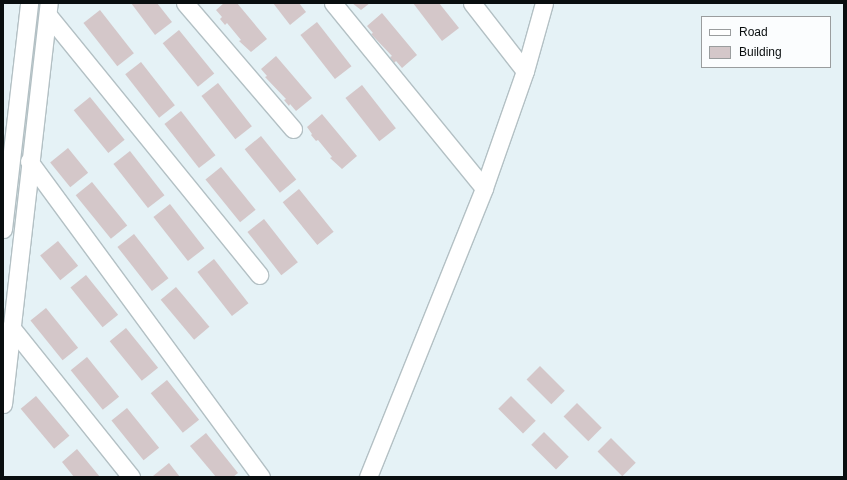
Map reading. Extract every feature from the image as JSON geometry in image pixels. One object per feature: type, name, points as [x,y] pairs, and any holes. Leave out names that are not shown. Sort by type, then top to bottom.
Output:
[{"type":"street","points":[[3,229],[8,125],[29,3]]},
{"type":"street","points":[[185,3],[293,129]]},
{"type":"street","points":[[333,3],[484,188]]},
{"type":"street","points":[[472,3],[525,71]]},
{"type":"street","points":[[368,477],[484,188],[525,71],[544,3]]},
{"type":"street","points":[[3,404],[29,162],[48,9]]},
{"type":"street","points":[[48,9],[258,276]]},
{"type":"street","points":[[29,162],[261,477]]},
{"type":"street","points":[[12,327],[131,477]]},
{"type":"building","points":[[131,3],[157,3],[172,22],[155,35]]},
{"type":"building","points":[[224,3],[237,3],[267,39],[251,52],[239,41],[241,40],[227,23],[225,25],[220,19],[222,17],[216,10]]},
{"type":"building","points":[[273,3],[299,3],[306,12],[290,25]]},
{"type":"building","points":[[352,3],[370,3],[361,10]]},
{"type":"building","points":[[413,3],[439,3],[459,28],[442,41]]},
{"type":"building","points":[[100,10],[134,53],[117,66],[83,23]]},
{"type":"building","points":[[382,13],[417,55],[402,68],[396,61],[394,63],[390,57],[392,56],[371,34],[373,33],[367,26]]},
{"type":"building","points":[[317,22],[351,66],[335,79],[300,35]]},
{"type":"building","points":[[179,30],[214,74],[198,87],[163,43]]},
{"type":"building","points":[[276,56],[312,98],[296,111],[284,100],[286,99],[265,77],[267,76],[261,69]]},
{"type":"building","points":[[141,62],[175,105],[159,118],[125,74]]},
{"type":"building","points":[[218,83],[252,126],[235,139],[201,96]]},
{"type":"building","points":[[362,85],[396,128],[379,141],[345,98]]},
{"type":"building","points":[[90,97],[125,140],[108,153],[74,110]]},
{"type":"building","points":[[181,111],[215,155],[199,168],[164,124]]},
{"type":"building","points":[[322,114],[357,156],[342,169],[330,158],[332,157],[318,140],[316,141],[311,135],[312,134],[307,127]]},
{"type":"building","points":[[261,136],[296,180],[280,193],[245,149]]},
{"type":"building","points":[[68,148],[88,173],[70,187],[50,162]]},
{"type":"building","points":[[130,151],[164,195],[148,208],[113,164]]},
{"type":"building","points":[[221,167],[256,210],[240,222],[205,180]]},
{"type":"building","points":[[92,182],[127,226],[111,239],[76,195]]},
{"type":"building","points":[[299,189],[334,232],[317,245],[283,202]]},
{"type":"building","points":[[170,204],[204,248],[188,261],[153,217]]},
{"type":"building","points":[[264,219],[298,262],[281,275],[247,232]]},
{"type":"building","points":[[134,234],[168,278],[152,291],[117,247]]},
{"type":"building","points":[[58,241],[78,266],[60,280],[40,255]]},
{"type":"building","points":[[214,259],[248,303],[232,316],[197,272]]},
{"type":"building","points":[[86,275],[118,315],[103,327],[70,288]]},
{"type":"building","points":[[176,287],[209,327],[194,340],[161,300]]},
{"type":"building","points":[[46,308],[78,348],[63,360],[30,321]]},
{"type":"building","points":[[126,328],[158,368],[142,381],[110,341]]},
{"type":"building","points":[[87,357],[119,397],[103,410],[71,370]]},
{"type":"building","points":[[540,366],[565,391],[551,404],[527,379]]},
{"type":"building","points":[[167,380],[199,420],[183,433],[151,393]]},
{"type":"building","points":[[36,396],[69,436],[54,449],[21,409]]},
{"type":"building","points":[[511,396],[536,421],[523,433],[498,409]]},
{"type":"building","points":[[577,403],[602,428],[588,441],[564,416]]},
{"type":"building","points":[[127,408],[159,448],[144,460],[111,421]]},
{"type":"building","points":[[544,432],[569,457],[556,469],[531,445]]},
{"type":"building","points":[[206,433],[238,473],[233,477],[216,477],[190,446]]},
{"type":"building","points":[[611,438],[636,463],[622,476],[598,451]]},
{"type":"building","points":[[77,449],[100,477],[74,477],[62,462]]},
{"type":"building","points":[[169,463],[180,477],[153,476]]}]
